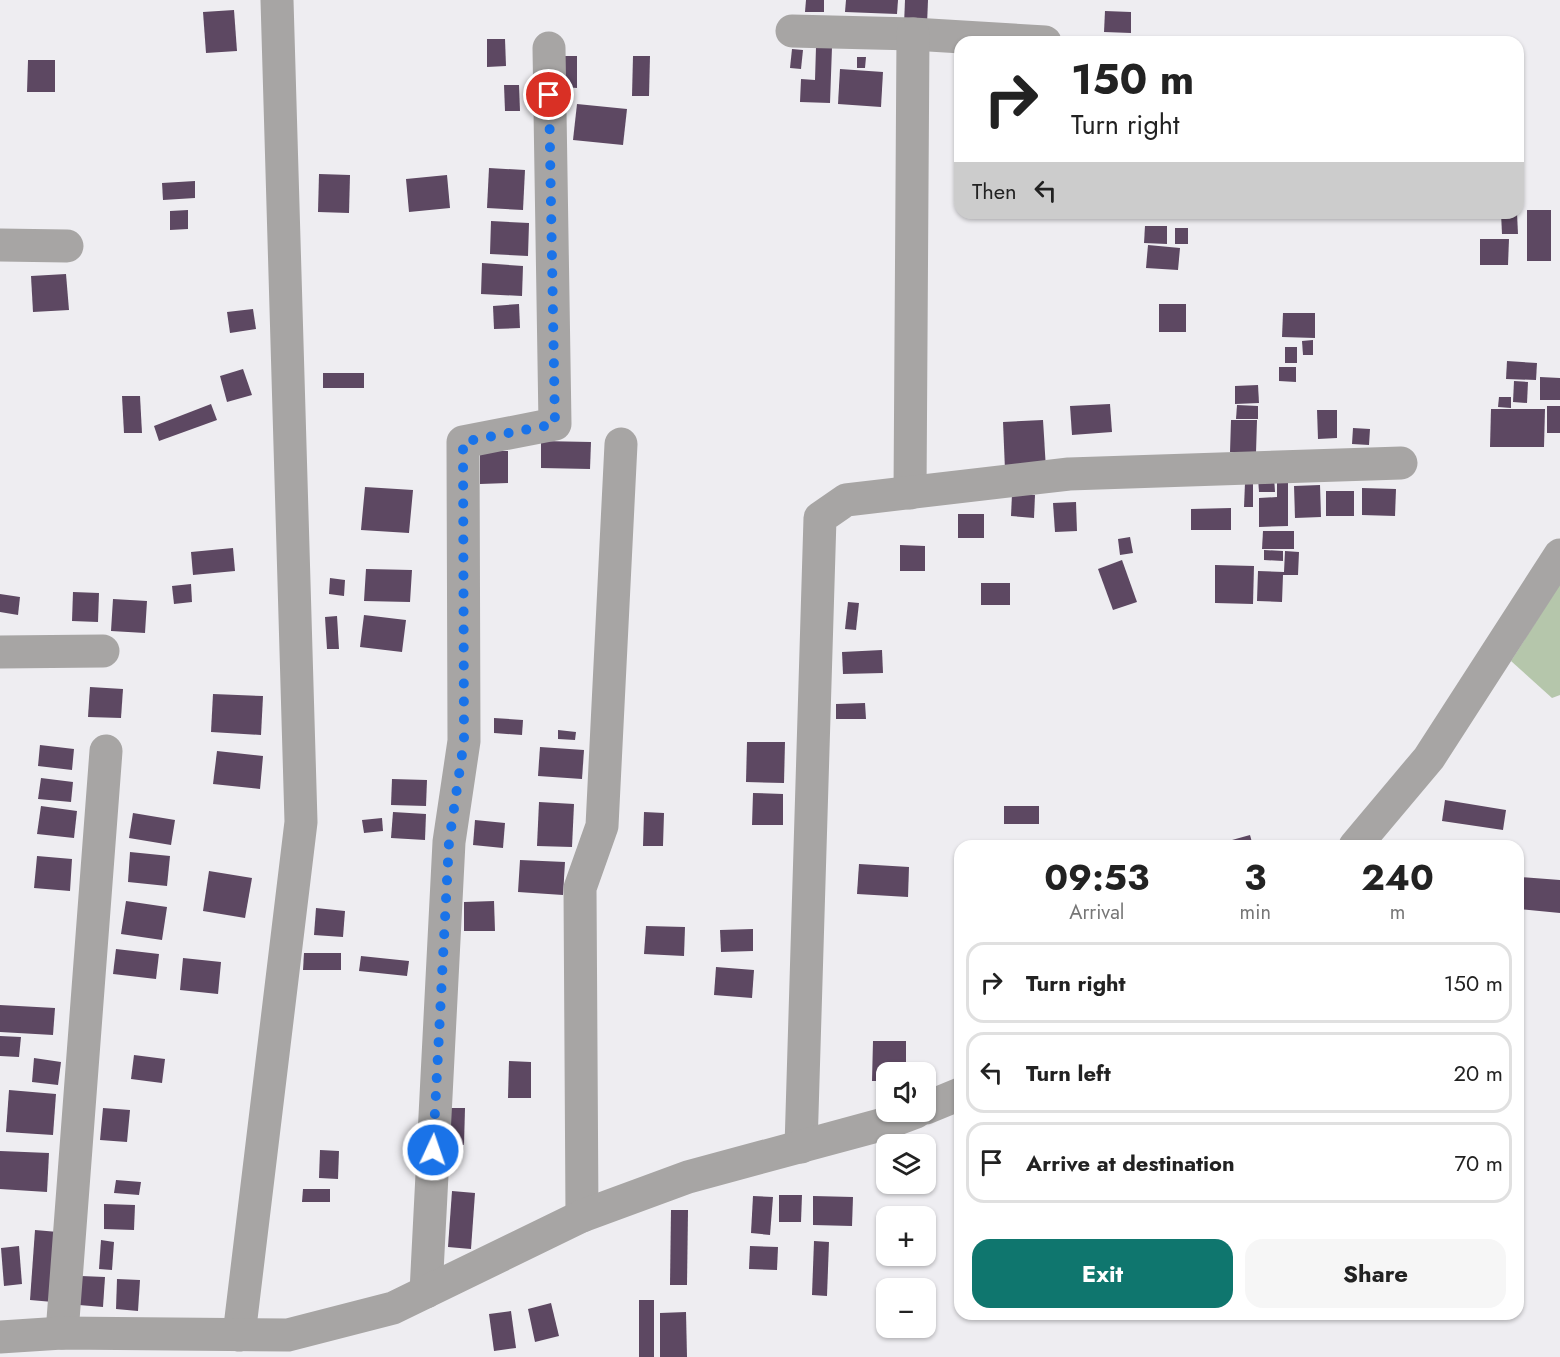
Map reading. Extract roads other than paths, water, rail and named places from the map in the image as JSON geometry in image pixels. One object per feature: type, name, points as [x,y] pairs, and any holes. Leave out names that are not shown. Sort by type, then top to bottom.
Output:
[{"type":"street","points":[[239,1335],[301,822],[277,0]]},
{"type":"street","points":[[792,31],[954,36]]},
{"type":"street","points":[[910,493],[913,34]]},
{"type":"street","points":[[426,1292],[449,842],[464,741],[463,442],[555,424],[549,48]]},
{"type":"street","points":[[0,245],[67,246]]},
{"type":"street","points":[[582,1216],[580,888],[602,826],[621,444]]},
{"type":"street","points":[[801,1147],[820,518],[846,500],[1069,474],[1401,463]]},
{"type":"street","points":[[1360,840],[1429,758],[1560,555]]},
{"type":"street","points":[[0,652],[103,651]]},
{"type":"street","points":[[62,1333],[106,752]]},
{"type":"street","points":[[936,1104],[954,1096]]},
{"type":"street","points":[[0,1337],[62,1333],[118,1346],[239,1335],[288,1335],[393,1308],[582,1216],[688,1177],[889,1122]]}]
